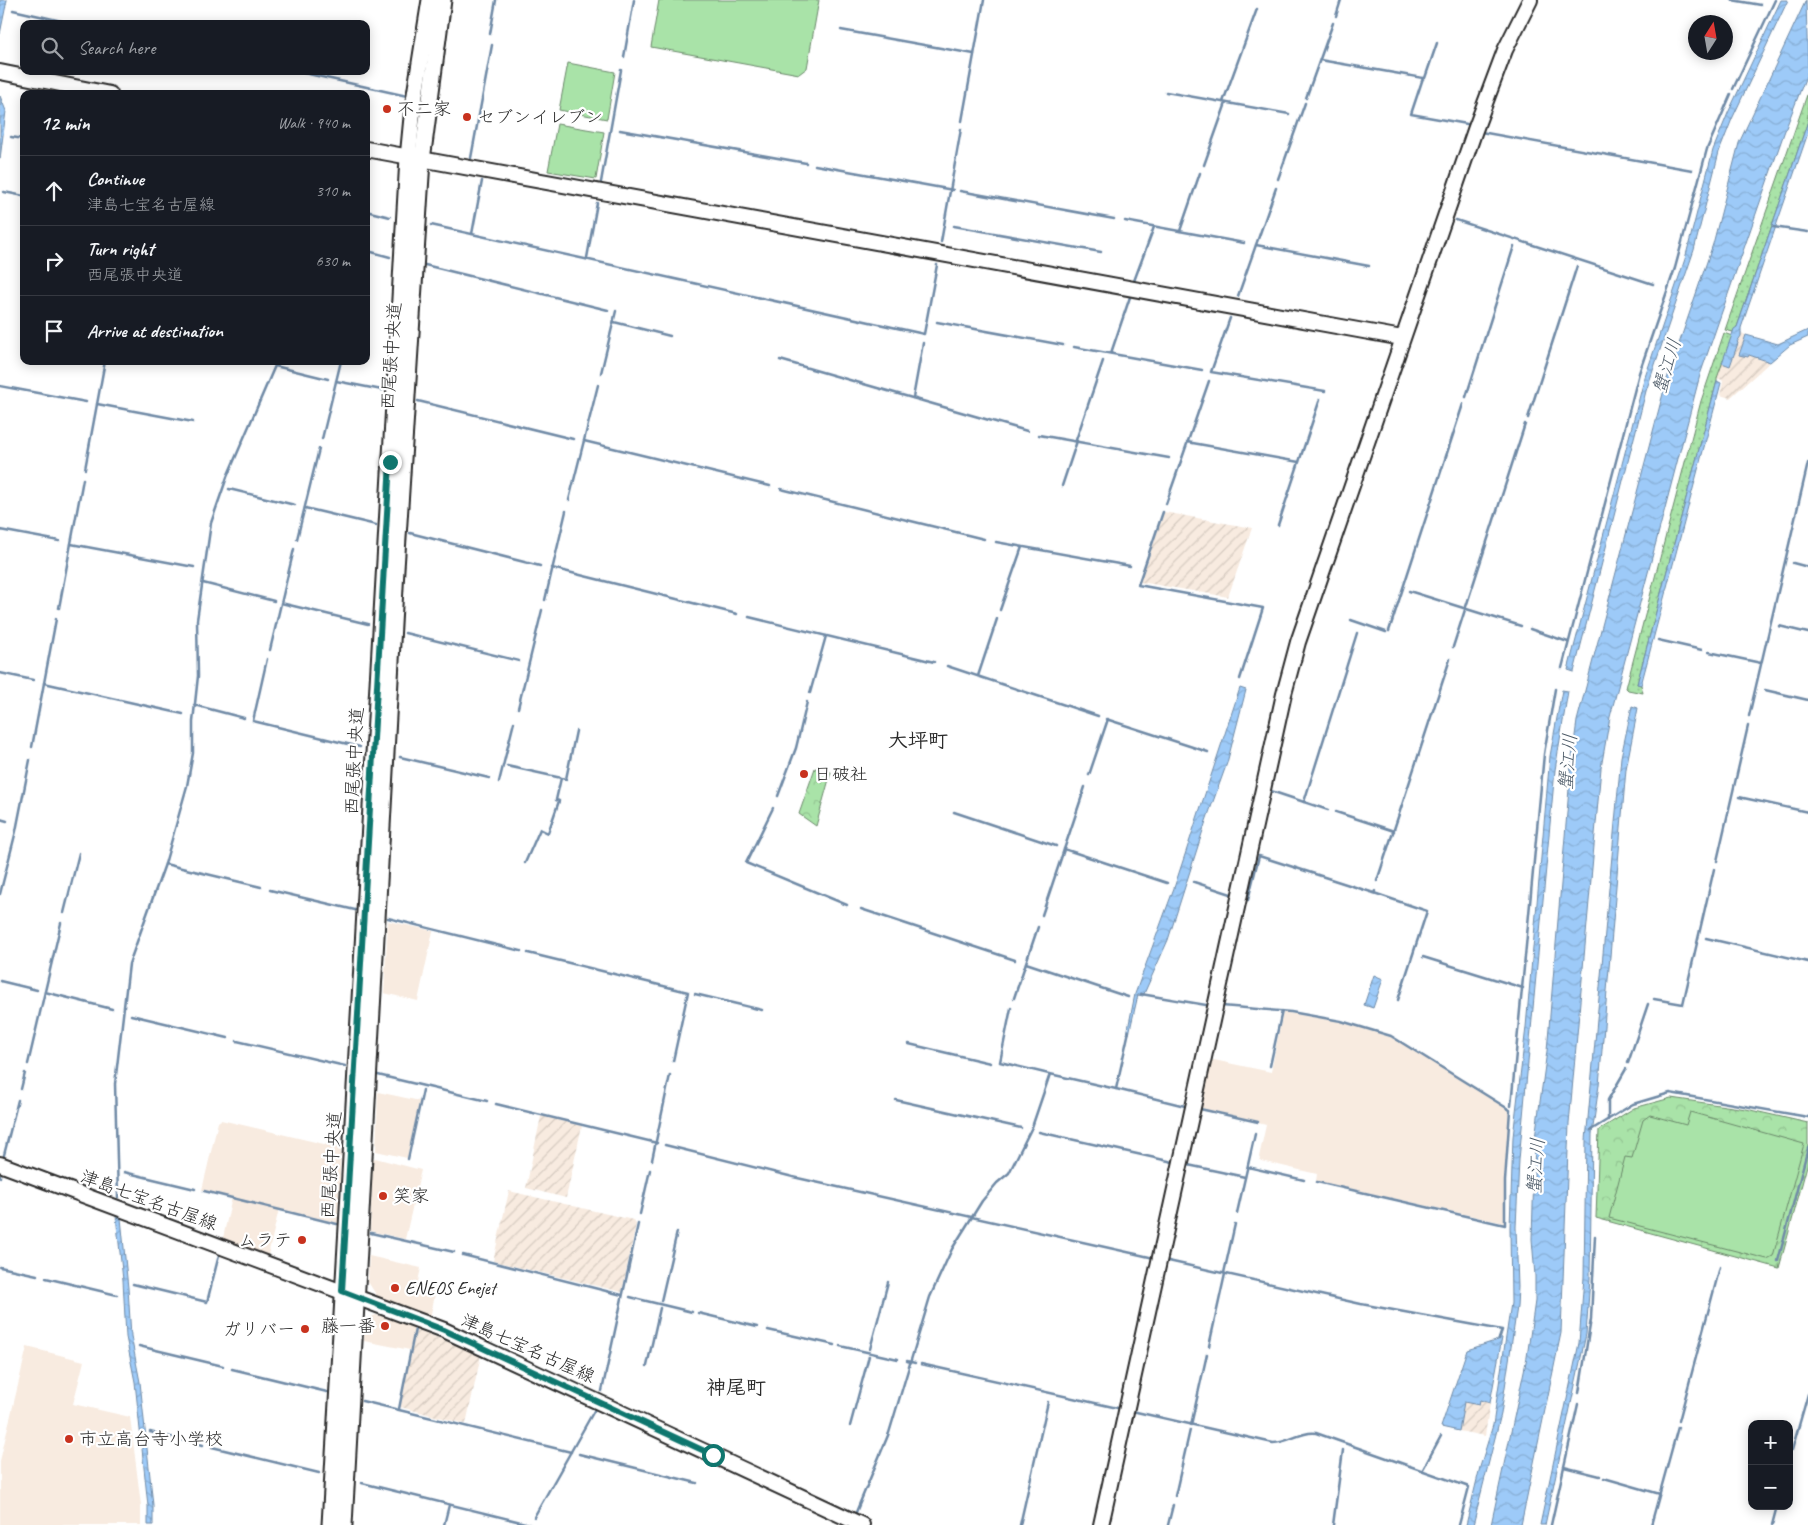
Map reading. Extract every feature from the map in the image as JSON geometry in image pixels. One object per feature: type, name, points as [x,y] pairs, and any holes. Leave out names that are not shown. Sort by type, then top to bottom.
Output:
[{"type":"main road","name":"西尾張中央道","points":[[344,1525],[396,569],[415,159],[413,107],[430,0]]},
{"type":"main road","name":"西尾張中央道","points":[[330,1525],[342,1291],[415,159],[443,0]]},
{"type":"street","points":[[1101,1525],[1284,694],[1308,610],[1474,130],[1505,50],[1530,0]]},
{"type":"street","points":[[0,72],[90,90]]},
{"type":"street","points":[[370,150],[1402,338]]},
{"type":"street","name":"津島七宝名古屋線","points":[[0,1164],[342,1291],[461,1338],[855,1522]]},
{"type":"shaded area","points":[[1741,333],[1746,335],[1739,355],[1749,355],[1770,362],[1730,398],[1720,395],[1723,382],[1717,378],[1721,363],[1730,365]]},
{"type":"shaded area","points":[[1164,512],[1252,528],[1228,597],[1140,582]]},
{"type":"shaded area","points":[[388,921],[433,931],[418,1001],[384,993]]},
{"type":"shaded area","points":[[1283,1012],[1341,1022],[1396,1039],[1510,1111],[1504,1181],[1504,1223],[1316,1181],[1317,1174],[1261,1161],[1259,1157],[1266,1125],[1258,1123],[1258,1121],[1199,1108],[1209,1063],[1214,1060],[1271,1072]]},
{"type":"shaded area","points":[[378,1092],[420,1101],[407,1158],[376,1151]]},
{"type":"shaded area","points":[[541,1116],[582,1126],[566,1198],[526,1188]]},
{"type":"shaded area","points":[[221,1120],[341,1148],[338,1223],[279,1209],[268,1255],[223,1238],[232,1197],[202,1190],[218,1122]]},
{"type":"shaded area","points":[[375,1158],[421,1170],[405,1239],[370,1231],[373,1160]]},
{"type":"shaded area","points":[[509,1191],[633,1220],[636,1224],[622,1292],[493,1261]]},
{"type":"shaded area","points":[[369,1256],[421,1268],[417,1286],[436,1290],[430,1318],[377,1296],[368,1282]]},
{"type":"shaded area","points":[[375,1315],[389,1317],[414,1328],[410,1350],[364,1341],[365,1322]]},
{"type":"shaded area","points":[[416,1329],[481,1355],[466,1424],[400,1407]]},
{"type":"shaded area","name":"市立高台寺小学校","points":[[27,1347],[84,1361],[73,1404],[130,1417],[141,1505],[141,1525],[0,1525],[0,1461]]},
{"type":"shaded area","points":[[1480,1400],[1490,1403],[1485,1436],[1459,1431],[1464,1402],[1478,1404]]},
{"type":"green space","points":[[659,0],[819,0],[807,68],[799,74],[651,47]]},
{"type":"green space","points":[[568,63],[615,72],[607,119],[559,110]]},
{"type":"green space","points":[[1808,92],[1808,121],[1737,327],[1733,332],[1725,330]]},
{"type":"green space","points":[[557,124],[604,132],[596,179],[548,171]]},
{"type":"green space","points":[[1724,333],[1732,336],[1717,378],[1637,684],[1641,685],[1643,693],[1628,690],[1626,688],[1701,401]]},
{"type":"green space","points":[[815,768],[831,772],[816,826],[799,814]]},
{"type":"green space","points":[[1671,1098],[1746,1109],[1808,1123],[1808,1162],[1779,1268],[1596,1218],[1599,1130],[1634,1108]]},
{"type":"green space","points":[[1690,1112],[1804,1144],[1773,1256],[1767,1259],[1609,1218],[1625,1157],[1632,1158],[1643,1120],[1650,1115],[1686,1125]]},
{"type":"water","points":[[0,0],[7,0],[0,34]]},
{"type":"water","points":[[1781,0],[1788,0],[1732,119],[1719,152],[1694,250],[1646,391],[1574,672],[1568,670],[1644,380],[1685,259],[1713,150],[1728,113]]},
{"type":"water","name":"蟹江川","points":[[1806,0],[1808,71],[1784,133],[1700,375],[1610,717],[1601,768],[1569,1124],[1561,1333],[1521,1525],[1491,1525],[1527,1357],[1535,1301],[1532,1239],[1535,1138],[1547,1051],[1571,765],[1577,721],[1666,382],[1713,244],[1739,143]]},
{"type":"water","points":[[0,96],[6,111],[0,159]]},
{"type":"water","points":[[1808,121],[1808,133],[1741,328],[1741,336],[1737,342],[1730,366],[1722,363],[1734,329],[1737,327]]},
{"type":"water","points":[[1808,330],[1808,337],[1790,345],[1770,362],[1749,355],[1748,357],[1739,355],[1746,335],[1778,344]]},
{"type":"water","points":[[1717,381],[1721,383],[1641,685],[1637,684]]},
{"type":"water","points":[[1240,688],[1246,690],[1227,763],[1206,821],[1168,940],[1143,996],[1138,995],[1129,1034],[1127,1034],[1135,994],[1174,888]]},
{"type":"water","points":[[1562,690],[1568,691],[1555,770],[1519,1160],[1516,1227],[1517,1307],[1501,1414],[1473,1525],[1466,1525],[1480,1467],[1493,1425],[1511,1303],[1510,1227],[1513,1137],[1526,1027],[1550,756]]},
{"type":"water","points":[[1632,706],[1638,708],[1626,769],[1599,1085],[1592,1134],[1590,1279],[1586,1334],[1545,1525],[1540,1525],[1579,1343],[1584,1277],[1586,1140],[1621,757]]},
{"type":"water","points":[[1374,975],[1383,979],[1373,1008],[1364,1005]]},
{"type":"water","points":[[116,1216],[121,1218],[131,1336],[140,1382],[153,1505],[153,1525],[148,1525],[148,1506],[135,1382],[126,1337],[123,1280]]},
{"type":"water","points":[[1499,1337],[1502,1338],[1490,1403],[1480,1400],[1479,1405],[1464,1402],[1459,1431],[1441,1427],[1467,1350],[1498,1340]]},
{"type":"waterway","points":[[490,34],[496,0]]},
{"type":"waterway","points":[[624,57],[634,0]]},
{"type":"waterway","points":[[962,121],[984,0]]},
{"type":"waterway","points":[[1336,16],[1341,0]]},
{"type":"waterway","points":[[1732,0],[1761,5]]},
{"type":"waterway","points":[[1733,89],[1775,0]]},
{"type":"waterway","points":[[1223,102],[1257,9]]},
{"type":"waterway","points":[[13,10],[57,20]]},
{"type":"waterway","points":[[1306,98],[1333,23]]},
{"type":"waterway","points":[[841,30],[974,54]]},
{"type":"waterway","points":[[1423,78],[1425,78],[1437,43]]},
{"type":"waterway","points":[[471,158],[492,45]]},
{"type":"waterway","points":[[1320,60],[1423,78],[1411,114],[1467,124]]},
{"type":"waterway","points":[[601,182],[621,70]]},
{"type":"waterway","points":[[313,75],[407,96]]},
{"type":"waterway","points":[[1166,92],[1289,114]]},
{"type":"waterway","points":[[1562,668],[1639,373],[1675,268],[1707,149],[1731,94]]},
{"type":"waterway","points":[[1204,165],[1226,103]]},
{"type":"waterway","points":[[1278,179],[1305,103]]},
{"type":"waterway","points":[[941,242],[961,129]]},
{"type":"waterway","points":[[620,130],[806,163]]},
{"type":"waterway","points":[[1481,132],[1692,170]]},
{"type":"waterway","points":[[11,137],[20,138]]},
{"type":"waterway","points":[[815,165],[953,190]]},
{"type":"waterway","points":[[1180,231],[1200,173]]},
{"type":"waterway","points":[[472,234],[482,181]]},
{"type":"waterway","points":[[1238,296],[1276,188]]},
{"type":"waterway","points":[[960,191],[1114,219]]},
{"type":"waterway","points":[[4,192],[20,195]]},
{"type":"waterway","points":[[587,258],[597,203]]},
{"type":"waterway","points":[[370,212],[390,217]]},
{"type":"waterway","points":[[1456,220],[1653,284]]},
{"type":"waterway","points":[[1125,221],[1244,243]]},
{"type":"waterway","points":[[431,225],[924,334],[937,265]]},
{"type":"waterway","points":[[954,226],[1101,252]]},
{"type":"waterway","points":[[1134,281],[1154,227]]},
{"type":"waterway","points":[[1773,227],[1808,232]]},
{"type":"waterway","points":[[1256,245],[1369,266]]},
{"type":"waterway","points":[[1466,397],[1514,246]]},
{"type":"waterway","points":[[370,252],[390,257]]},
{"type":"waterway","points":[[425,265],[608,310]]},
{"type":"waterway","points":[[1528,418],[1577,266]]},
{"type":"waterway","points":[[1111,353],[1130,297]]},
{"type":"waterway","points":[[601,373],[616,311]]},
{"type":"waterway","points":[[1230,318],[1211,372],[1325,391]]},
{"type":"waterway","points":[[614,322],[670,336]]},
{"type":"waterway","points":[[937,322],[1063,345]]},
{"type":"waterway","points":[[913,398],[923,343]]},
{"type":"waterway","points":[[1074,347],[1202,370]]},
{"type":"waterway","points":[[780,360],[1027,431]]},
{"type":"waterway","points":[[1076,440],[1103,361]]},
{"type":"waterway","points":[[85,469],[104,365]]},
{"type":"waterway","points":[[118,1197],[115,1084],[129,964],[165,864],[187,786],[193,753],[193,722],[198,676],[197,620],[211,523],[227,477],[275,365]]},
{"type":"waterway","points":[[322,439],[340,365]]},
{"type":"waterway","points":[[275,366],[328,379]]},
{"type":"waterway","points":[[336,381],[382,390]]},
{"type":"waterway","points":[[1166,504],[1209,381]]},
{"type":"waterway","points":[[569,500],[598,385]]},
{"type":"waterway","points":[[0,386],[86,402]]},
{"type":"waterway","points":[[1278,525],[1320,399]]},
{"type":"waterway","points":[[418,401],[573,439]]},
{"type":"waterway","points":[[97,404],[193,422]]},
{"type":"waterway","points":[[1389,631],[1463,404]]},
{"type":"waterway","points":[[1453,647],[1525,424]]},
{"type":"waterway","points":[[1039,435],[1169,458]]},
{"type":"waterway","points":[[584,441],[770,486]]},
{"type":"waterway","points":[[1062,486],[1077,441]]},
{"type":"waterway","points":[[1187,442],[1299,462]]},
{"type":"waterway","points":[[297,539],[319,449]]},
{"type":"waterway","points":[[1749,716],[1808,463]]},
{"type":"waterway","points":[[59,608],[83,479]]},
{"type":"waterway","points":[[229,489],[295,505]]},
{"type":"waterway","points":[[781,489],[984,539]]},
{"type":"waterway","points":[[305,508],[376,525]]},
{"type":"waterway","points":[[545,600],[566,511]]},
{"type":"waterway","points":[[1163,512],[1138,585],[1263,608],[1240,679]]},
{"type":"waterway","points":[[0,530],[59,541]]},
{"type":"waterway","points":[[410,533],[540,566]]},
{"type":"waterway","points":[[996,542],[1130,566]]},
{"type":"waterway","points":[[71,544],[194,567]]},
{"type":"waterway","points":[[1000,610],[1022,547]]},
{"type":"waterway","points":[[270,650],[294,549]]},
{"type":"waterway","points":[[1793,563],[1808,567]]},
{"type":"waterway","points":[[552,568],[737,614]]},
{"type":"waterway","points":[[203,583],[274,601]]},
{"type":"waterway","points":[[1409,591],[1521,626]]},
{"type":"waterway","points":[[281,603],[368,624]]},
{"type":"waterway","points":[[518,708],[542,610]]},
{"type":"waterway","points":[[749,617],[934,662]]},
{"type":"waterway","points":[[32,747],[56,619]]},
{"type":"waterway","points":[[978,676],[997,619]]},
{"type":"waterway","points":[[1351,620],[1386,632]]},
{"type":"waterway","points":[[1779,626],[1808,633]]},
{"type":"waterway","points":[[1530,629],[1568,642]]},
{"type":"waterway","points":[[405,633],[519,661]]},
{"type":"waterway","points":[[1304,802],[1357,633]]},
{"type":"waterway","points":[[810,693],[826,636]]},
{"type":"waterway","points":[[1658,640],[1702,650]]},
{"type":"waterway","points":[[1709,652],[1761,663]]},
{"type":"waterway","points":[[267,659],[253,721],[360,747]]},
{"type":"waterway","points":[[1377,881],[1450,659]]},
{"type":"waterway","points":[[947,666],[1098,716]]},
{"type":"waterway","points":[[0,673],[33,680]]},
{"type":"waterway","points":[[44,683],[183,714]]},
{"type":"waterway","points":[[1511,1106],[1544,754],[1555,689]]},
{"type":"waterway","points":[[1765,690],[1808,700]]},
{"type":"waterway","points":[[778,796],[796,748],[807,702]]},
{"type":"waterway","points":[[194,705],[244,718]]},
{"type":"waterway","points":[[1106,719],[1208,752]]},
{"type":"waterway","points":[[1089,775],[1108,719]]},
{"type":"waterway","points":[[499,782],[514,722]]},
{"type":"waterway","points":[[1717,861],[1748,726]]},
{"type":"waterway","points":[[507,766],[566,779],[576,731]]},
{"type":"waterway","points":[[400,757],[489,778]]},
{"type":"waterway","points":[[0,894],[16,831],[30,760]]},
{"type":"waterway","points":[[525,863],[540,829],[548,833],[559,801],[556,800],[561,778]]},
{"type":"waterway","points":[[1042,915],[1085,787]]},
{"type":"waterway","points":[[1271,791],[1328,810]]},
{"type":"waterway","points":[[1739,797],[1808,812]]},
{"type":"waterway","points":[[773,808],[746,863],[847,905]]},
{"type":"waterway","points":[[954,812],[1056,846]]},
{"type":"waterway","points":[[1336,812],[1394,831]]},
{"type":"waterway","points":[[0,819],[7,821]]},
{"type":"waterway","points":[[1064,849],[1167,883]]},
{"type":"waterway","points":[[64,913],[79,853]]},
{"type":"waterway","points":[[1248,900],[1259,856],[1374,893],[1375,891]]},
{"type":"waterway","points":[[165,864],[261,887]]},
{"type":"waterway","points":[[1654,999],[1683,1004],[1714,869]]},
{"type":"waterway","points":[[1194,882],[1231,894]]},
{"type":"waterway","points":[[270,890],[355,910]]},
{"type":"waterway","points":[[1374,893],[1427,911],[1398,1000]]},
{"type":"waterway","points":[[861,909],[1015,960]]},
{"type":"waterway","points":[[388,918],[521,951]]},
{"type":"waterway","points":[[28,1064],[61,923]]},
{"type":"waterway","points":[[1014,998],[1038,927]]},
{"type":"waterway","points":[[1706,938],[1808,962]]},
{"type":"waterway","points":[[528,953],[688,992],[673,1061]]},
{"type":"waterway","points":[[1423,957],[1523,988]]},
{"type":"waterway","points":[[1026,963],[1128,997]]},
{"type":"waterway","points":[[0,981],[37,990]]},
{"type":"waterway","points":[[45,992],[112,1009]]},
{"type":"waterway","points":[[695,994],[762,1010]]},
{"type":"waterway","points":[[1141,994],[1206,1005]]},
{"type":"waterway","points":[[1628,1063],[1648,1004]]},
{"type":"waterway","points":[[1222,1006],[1291,1012],[1341,1021],[1391,1036],[1510,1110],[1505,1181],[1505,1225],[1317,1182]]},
{"type":"waterway","points":[[1011,1008],[1000,1062],[1049,1074]]},
{"type":"waterway","points":[[1270,1066],[1282,1011]]},
{"type":"waterway","points":[[131,1015],[228,1038]]},
{"type":"waterway","points":[[854,1517],[889,1433],[930,1297],[952,1249],[982,1201],[997,1183],[1009,1173],[1032,1127],[1050,1074],[1116,1089],[1129,1031]]},
{"type":"waterway","points":[[237,1041],[345,1066]]},
{"type":"waterway","points":[[909,1044],[990,1063]]},
{"type":"waterway","points":[[1608,1120],[1608,1100],[1626,1069]]},
{"type":"waterway","points":[[21,1089],[25,1073]]},
{"type":"waterway","points":[[378,1075],[487,1101]]},
{"type":"waterway","points":[[652,1160],[670,1075]]},
{"type":"waterway","points":[[1116,1089],[1185,1106]]},
{"type":"waterway","points":[[408,1159],[423,1090]]},
{"type":"waterway","points":[[1591,1130],[1633,1104],[1670,1093],[1808,1117]]},
{"type":"waterway","points":[[4,1155],[18,1100]]},
{"type":"waterway","points":[[896,1100],[1021,1128]]},
{"type":"waterway","points":[[496,1104],[657,1143]]},
{"type":"waterway","points":[[1200,1109],[1258,1122]]},
{"type":"waterway","points":[[1039,1132],[1173,1162]]},
{"type":"waterway","points":[[1237,1213],[1255,1134]]},
{"type":"waterway","points":[[665,1145],[793,1177],[1154,1258]]},
{"type":"waterway","points":[[1778,1261],[1808,1148]]},
{"type":"waterway","points":[[1188,1165],[1245,1177]]},
{"type":"waterway","points":[[1248,1167],[1304,1180]]},
{"type":"waterway","points":[[640,1214],[650,1170]]},
{"type":"waterway","points":[[124,1172],[195,1189]]},
{"type":"waterway","points":[[204,1191],[337,1224]]},
{"type":"waterway","points":[[602,1391],[638,1224]]},
{"type":"waterway","points":[[1224,1273],[1235,1224]]},
{"type":"waterway","points":[[661,1301],[677,1232]]},
{"type":"waterway","points":[[371,1233],[454,1252]]},
{"type":"waterway","points":[[1579,1393],[1591,1319],[1595,1236]]},
{"type":"waterway","points":[[133,1284],[207,1302],[219,1255]]},
{"type":"waterway","points":[[463,1255],[622,1295]]},
{"type":"waterway","points":[[1164,1260],[1361,1304],[1502,1330],[1499,1339]]},
{"type":"waterway","points":[[0,1267],[37,1275]]},
{"type":"waterway","points":[[1679,1421],[1720,1267]]},
{"type":"waterway","points":[[1209,1346],[1225,1274]]},
{"type":"waterway","points":[[46,1278],[117,1295]]},
{"type":"waterway","points":[[870,1349],[888,1282]]},
{"type":"waterway","points":[[630,1297],[692,1312]]},
{"type":"waterway","points":[[647,1366],[660,1308]]},
{"type":"waterway","points":[[698,1313],[757,1327]]},
{"type":"waterway","points":[[399,1409],[415,1329]]},
{"type":"waterway","points":[[768,1330],[835,1345]]},
{"type":"waterway","points":[[139,1346],[223,1366]]},
{"type":"waterway","points":[[840,1346],[898,1359]]},
{"type":"waterway","points":[[1191,1425],[1207,1354]]},
{"type":"waterway","points":[[850,1426],[869,1356]]},
{"type":"waterway","points":[[907,1361],[915,1363]]},
{"type":"waterway","points":[[921,1364],[1122,1409]]},
{"type":"waterway","points":[[232,1369],[327,1392]]},
{"type":"waterway","points":[[1793,1446],[1808,1394]]},
{"type":"waterway","points":[[362,1401],[571,1452]]},
{"type":"waterway","points":[[1020,1525],[1048,1402]]},
{"type":"waterway","points":[[1551,1525],[1578,1404]]},
{"type":"waterway","points":[[534,1517],[595,1409]]},
{"type":"waterway","points":[[1132,1411],[1273,1443],[1305,1434],[1316,1433],[1469,1487],[1459,1525]]},
{"type":"waterway","points":[[1651,1525],[1678,1427]]},
{"type":"waterway","points":[[1175,1496],[1190,1430]]},
{"type":"waterway","points":[[150,1432],[203,1445]]},
{"type":"waterway","points":[[1422,1471],[1441,1436]]},
{"type":"waterway","points":[[212,1447],[319,1473]]},
{"type":"waterway","points":[[1333,1525],[1343,1450]]},
{"type":"waterway","points":[[579,1454],[697,1483]]},
{"type":"waterway","points":[[1564,1467],[1600,1476]]},
{"type":"waterway","points":[[1604,1478],[1660,1494]]},
{"type":"waterway","points":[[362,1483],[529,1524]]},
{"type":"waterway","points":[[444,1525],[449,1505]]},
{"type":"waterway","points":[[1168,1525],[1173,1505]]},
{"type":"waterway","points":[[1772,1525],[1776,1510]]},
{"type":"place","name":"不二家","points":[[387,109]]},
{"type":"place","name":"セブンイレブン","points":[[467,117]]},
{"type":"place","name":"日破社","points":[[804,774]]},
{"type":"place","name":"笑家","points":[[383,1196]]},
{"type":"place","name":"ムラテ","points":[[302,1240]]},
{"type":"place","name":"ENEOS Enejet","points":[[395,1288]]},
{"type":"place","name":"藤一番","points":[[385,1326]]},
{"type":"place","name":"ガリバー","points":[[305,1329]]},
{"type":"place","name":"市立高台寺小学校","points":[[69,1439]]},
{"type":"district","name":"大坪町","points":[[918,740]]},
{"type":"district","name":"神尾町","points":[[736,1387]]},
{"type":"route","points":[[390,462],[342,1291],[444,1330],[713,1455]]}]
